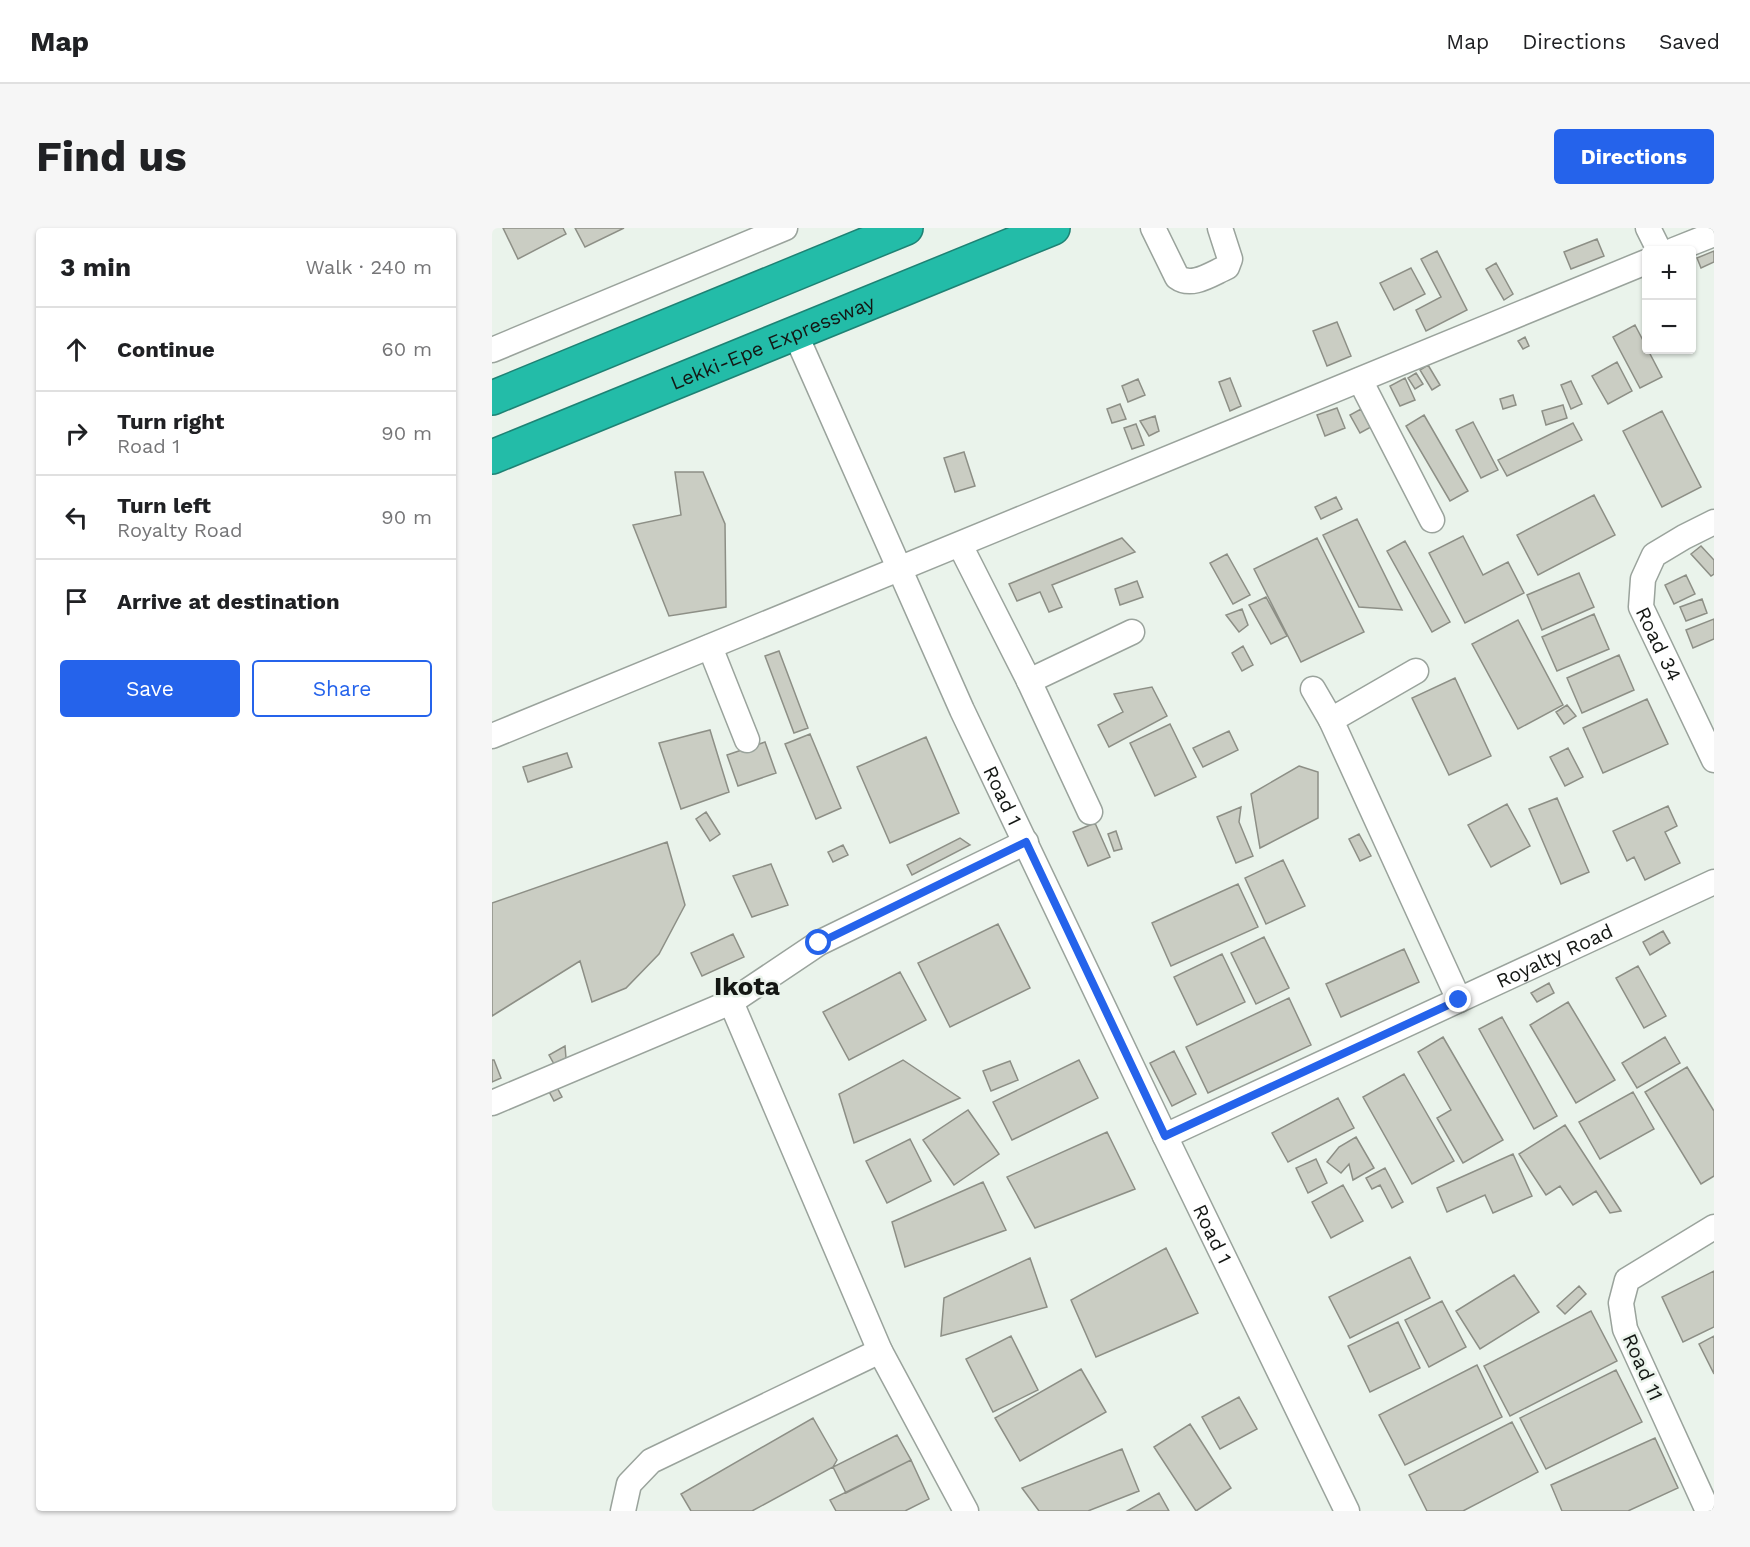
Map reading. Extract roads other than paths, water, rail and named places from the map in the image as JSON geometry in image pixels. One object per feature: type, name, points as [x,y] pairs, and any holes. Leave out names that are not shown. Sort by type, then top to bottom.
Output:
[{"type":"highway","points":[[492,398],[871,235],[906,228]]},
{"type":"highway","name":"Lekki-Epe Expressway","points":[[492,457],[1053,228]]},
{"type":"street","points":[[492,350],[785,228]]},
{"type":"street","points":[[1153,228],[1177,278],[1191,283],[1227,267],[1230,259],[1220,228]]},
{"type":"street","points":[[1648,228],[1657,246]]},
{"type":"street","points":[[1684,246],[1714,234]]},
{"type":"street","points":[[492,736],[1642,264]]},
{"type":"street","name":"Road 1","points":[[795,333],[962,710],[1347,1511]]},
{"type":"street","points":[[1360,380],[1432,520]]},
{"type":"street","name":"Road 34","points":[[1714,522],[1654,555],[1643,579],[1641,607],[1714,760]]},
{"type":"street","points":[[960,545],[1029,681],[1090,812]]},
{"type":"street","points":[[1029,681],[1132,632]]},
{"type":"street","points":[[710,647],[747,740]]},
{"type":"street","points":[[1331,720],[1416,671]]},
{"type":"street","points":[[1313,689],[1331,720],[1459,1000]]},
{"type":"street","points":[[492,1103],[731,1002],[819,943],[1026,842]]},
{"type":"street","name":"Royalty Road","points":[[1165,1136],[1714,882]]},
{"type":"street","points":[[731,1002],[880,1351],[966,1511]]},
{"type":"street","name":"Road 11","points":[[1708,1511],[1624,1329],[1621,1303],[1627,1280],[1714,1227]]},
{"type":"street","points":[[623,1511],[629,1484],[651,1461],[880,1351]]},
{"type":"district","name":"Ikota","points":[[747,986]]}]
